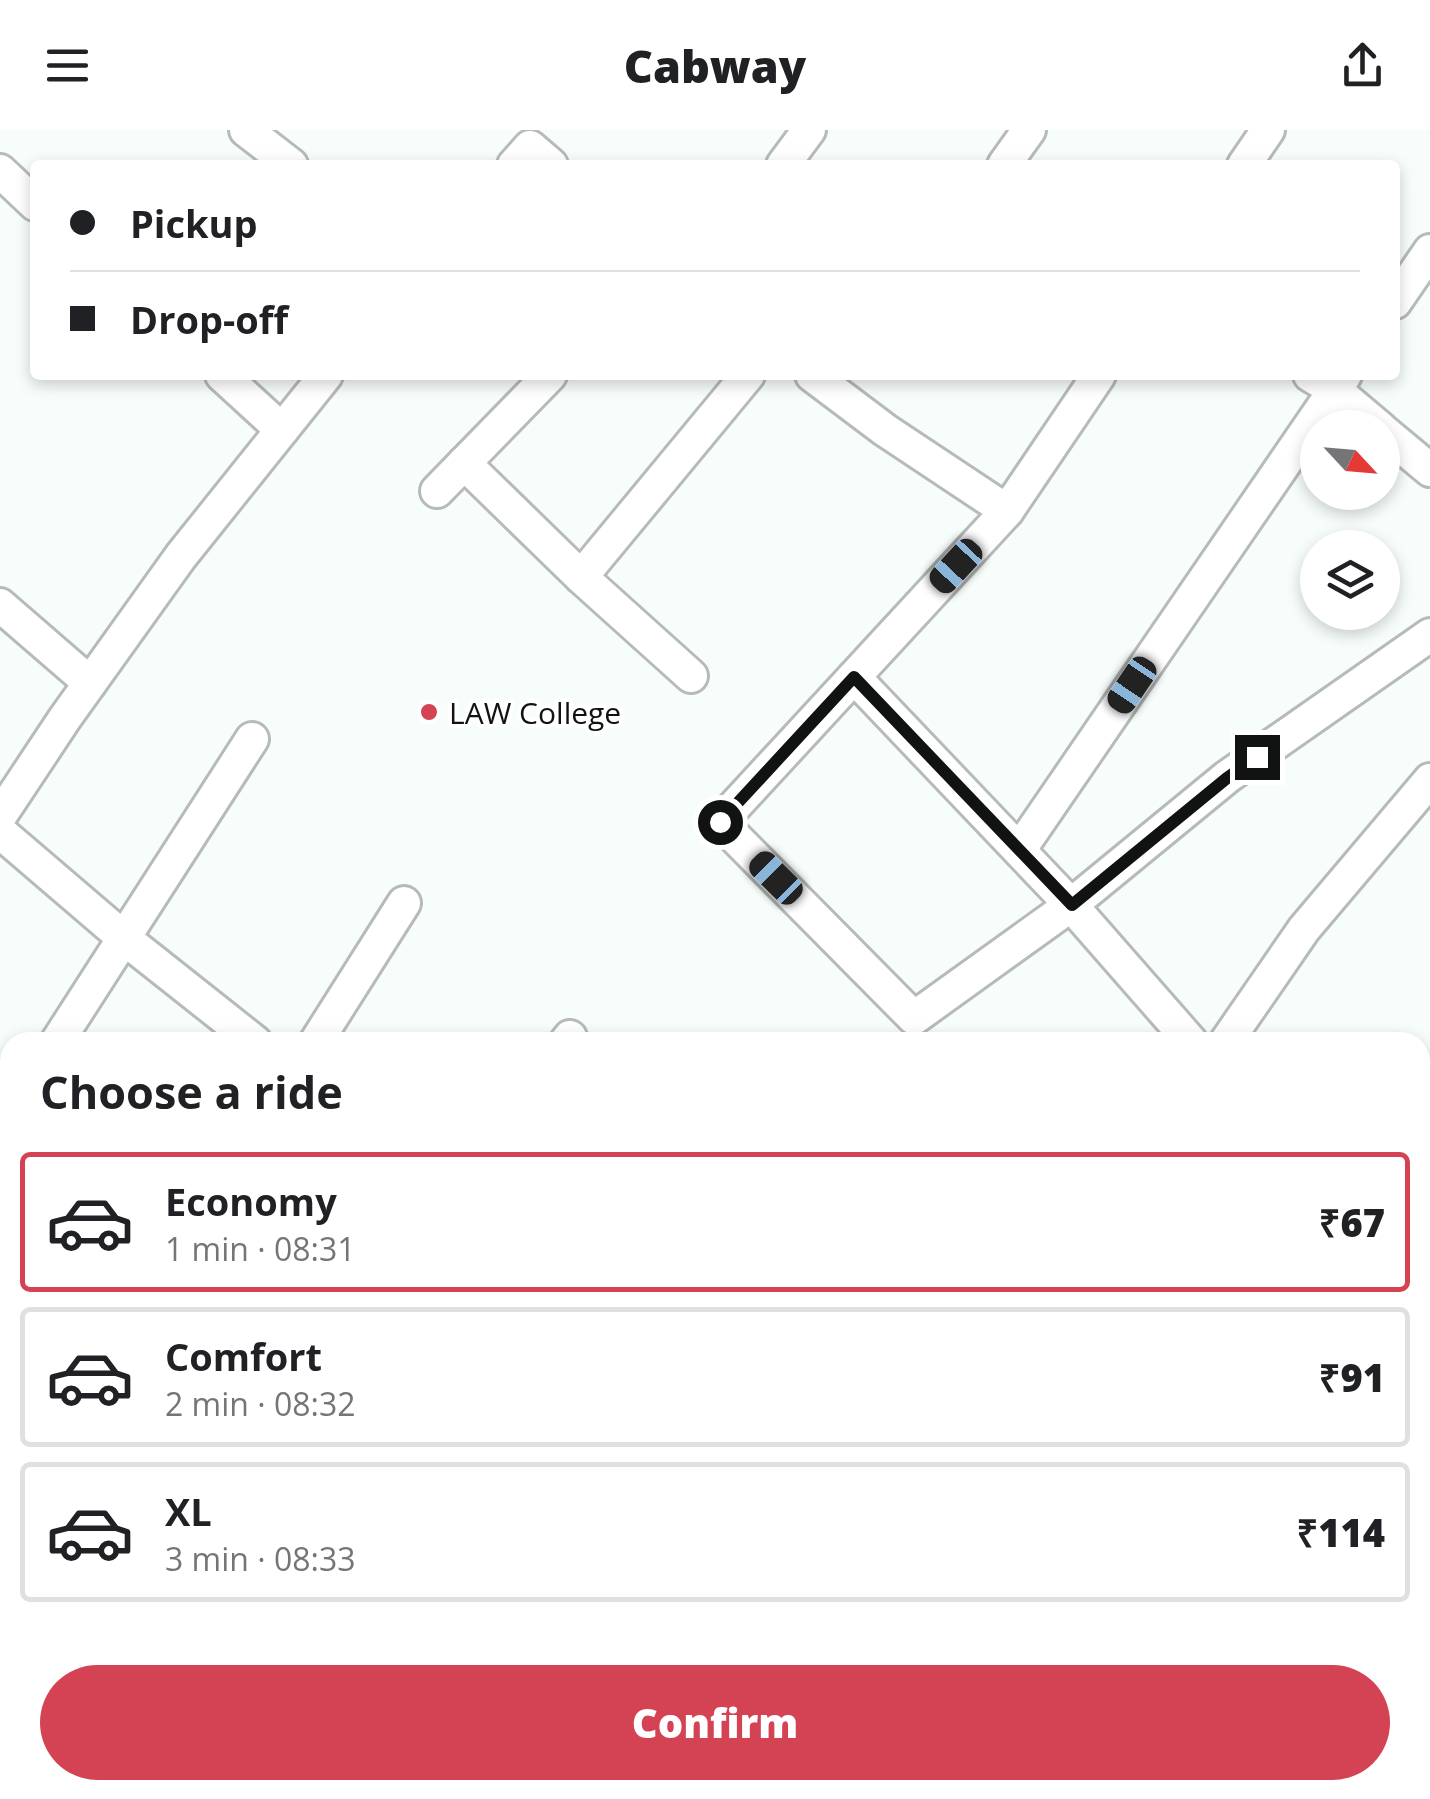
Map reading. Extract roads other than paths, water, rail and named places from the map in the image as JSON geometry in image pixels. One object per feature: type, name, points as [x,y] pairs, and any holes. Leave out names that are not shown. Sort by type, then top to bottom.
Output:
[{"type":"street","points":[[246,130],[285,160]]},
{"type":"street","points":[[786,160],[809,130]]},
{"type":"street","points":[[1247,160],[1268,130]]},
{"type":"street","points":[[0,172],[30,199]]},
{"type":"street","points":[[1400,295],[1430,251]]},
{"type":"street","points":[[227,380],[282,430]]},
{"type":"street","points":[[0,816],[181,556],[322,380]]},
{"type":"street","points":[[438,491],[545,380]]},
{"type":"street","points":[[581,576],[744,380]]},
{"type":"street","points":[[1096,380],[1007,511],[720,822],[910,1030],[1227,778],[1422,655]]},
{"type":"street","points":[[1020,849],[1330,380],[1361,410]]},
{"type":"street","points":[[850,386],[885,430],[1007,511]]},
{"type":"street","points":[[1400,445],[1430,470]]},
{"type":"street","points":[[464,463],[691,676]]},
{"type":"street","points":[[0,605],[90,683]]},
{"type":"street","points":[[854,677],[1072,905],[1182,1032]]},
{"type":"street","points":[[64,1032],[252,738]]},
{"type":"street","points":[[1233,1032],[1304,929],[1430,780]]},
{"type":"street","points":[[0,832],[242,1032]]},
{"type":"street","points":[[322,1032],[404,903]]},
{"type":"place","name":"LAW College","points":[[429,712]]}]
